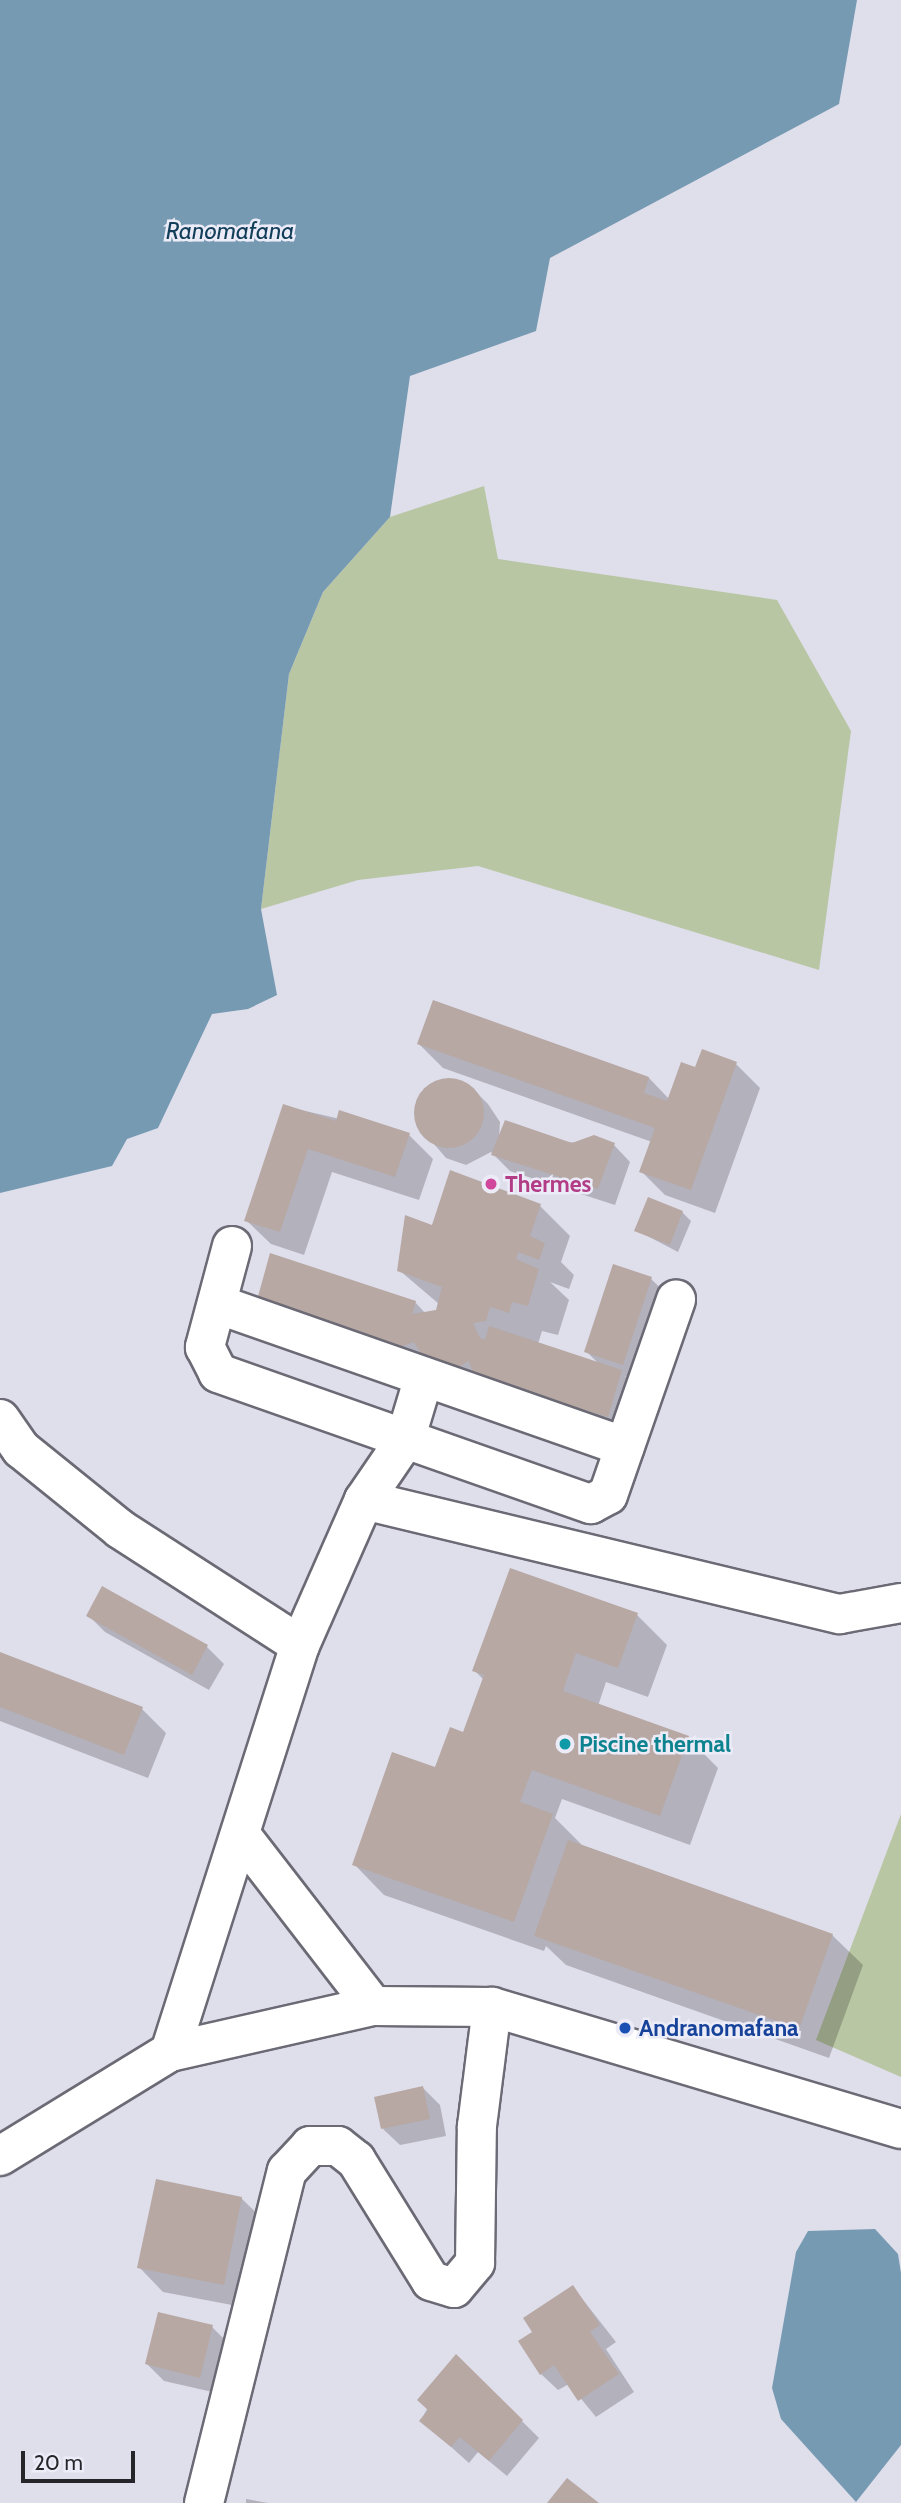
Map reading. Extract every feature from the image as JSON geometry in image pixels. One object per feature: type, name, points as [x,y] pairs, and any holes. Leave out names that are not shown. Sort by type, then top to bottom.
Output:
[{"type":"street","points":[[232,1247],[205,1348],[218,1373],[591,1504],[608,1495],[676,1300]]},
{"type":"street","points":[[217,1304],[625,1447]]},
{"type":"street","points":[[170,2052],[300,1645],[364,1500],[405,1440],[424,1377]]},
{"type":"street","points":[[0,1419],[21,1449],[120,1529],[300,1645]]},
{"type":"street","points":[[364,1500],[839,1614],[901,1603]]},
{"type":"street","points":[[241,1835],[373,2006]]},
{"type":"street","points":[[0,2156],[170,2052],[373,2006],[492,2007],[901,2129]]},
{"type":"street","points":[[204,2503],[287,2171],[310,2146],[338,2146],[356,2160],[431,2281],[454,2288],[475,2263],[477,2126],[492,2007]]},
{"type":"green space","points":[[484,486],[498,559],[777,600],[851,731],[819,970],[478,866],[358,880],[261,909],[289,674],[323,592],[390,517]]},
{"type":"green space","points":[[901,1814],[901,2077],[816,2040]]},
{"type":"water","name":"Ranomafana","points":[[0,0],[857,0],[839,104],[550,258],[536,331],[410,376],[390,517],[323,592],[289,674],[261,909],[277,995],[248,1009],[212,1014],[158,1128],[127,1139],[112,1166],[0,1193]]},
{"type":"water","points":[[875,2229],[898,2254],[901,2273],[901,2445],[856,2502],[781,2419],[772,2388],[796,2252],[808,2231]]},
{"type":"building","points":[[433,1000],[649,1077],[644,1093],[667,1101],[681,1062],[695,1067],[702,1049],[737,1062],[691,1190],[639,1172],[655,1128],[417,1044]]},
{"type":"building","points":[[449,1078],[474,1088],[484,1113],[474,1138],[449,1148],[424,1138],[414,1113],[424,1088]]},
{"type":"building","points":[[283,1104],[336,1121],[339,1110],[410,1133],[395,1177],[308,1149],[280,1232],[244,1221]]},
{"type":"building","points":[[505,1120],[572,1143],[594,1135],[615,1143],[598,1189],[491,1155]]},
{"type":"building","points":[[450,1170],[541,1204],[530,1236],[545,1243],[539,1260],[518,1252],[516,1259],[539,1269],[528,1306],[512,1302],[509,1313],[490,1307],[486,1321],[473,1323],[480,1338],[485,1340],[489,1326],[622,1370],[608,1417],[474,1376],[469,1361],[455,1369],[427,1364],[414,1342],[400,1347],[257,1300],[270,1253],[416,1301],[412,1314],[436,1310],[442,1287],[397,1271],[405,1215],[432,1225]]},
{"type":"building","points":[[648,1197],[683,1211],[670,1245],[634,1231]]},
{"type":"building","points":[[613,1264],[652,1277],[623,1365],[584,1352]]},
{"type":"building","name":"Piscine thermal","points":[[510,1568],[638,1613],[618,1668],[576,1653],[563,1691],[689,1736],[660,1816],[532,1770],[520,1802],[553,1814],[514,1922],[352,1865],[392,1752],[435,1767],[450,1727],[463,1732],[484,1675],[472,1671]]},
{"type":"building","points":[[102,1586],[208,1645],[192,1675],[86,1616]]},
{"type":"building","points":[[0,1652],[143,1707],[124,1755],[0,1707]]},
{"type":"building","points":[[568,1840],[833,1934],[799,2029],[534,1936]]},
{"type":"building","points":[[423,2086],[430,2119],[381,2129],[374,2097]]},
{"type":"building","points":[[156,2179],[242,2197],[224,2285],[137,2268]]},
{"type":"building","points":[[573,2285],[600,2325],[590,2332],[619,2374],[578,2401],[554,2365],[540,2375],[518,2341],[532,2332],[523,2318]]},
{"type":"building","points":[[158,2312],[213,2325],[200,2378],[145,2364]]},
{"type":"building","points":[[456,2354],[523,2420],[489,2461],[460,2437],[451,2447],[419,2421],[428,2410],[417,2400]]},
{"type":"building","points":[[567,2478],[599,2503],[547,2503]]},
{"type":"place","name":"Thermes","points":[[491,1184]]},
{"type":"place","name":"Piscine thermal","points":[[565,1744]]},
{"type":"place","name":"Andranomafana","points":[[625,2028]]}]
